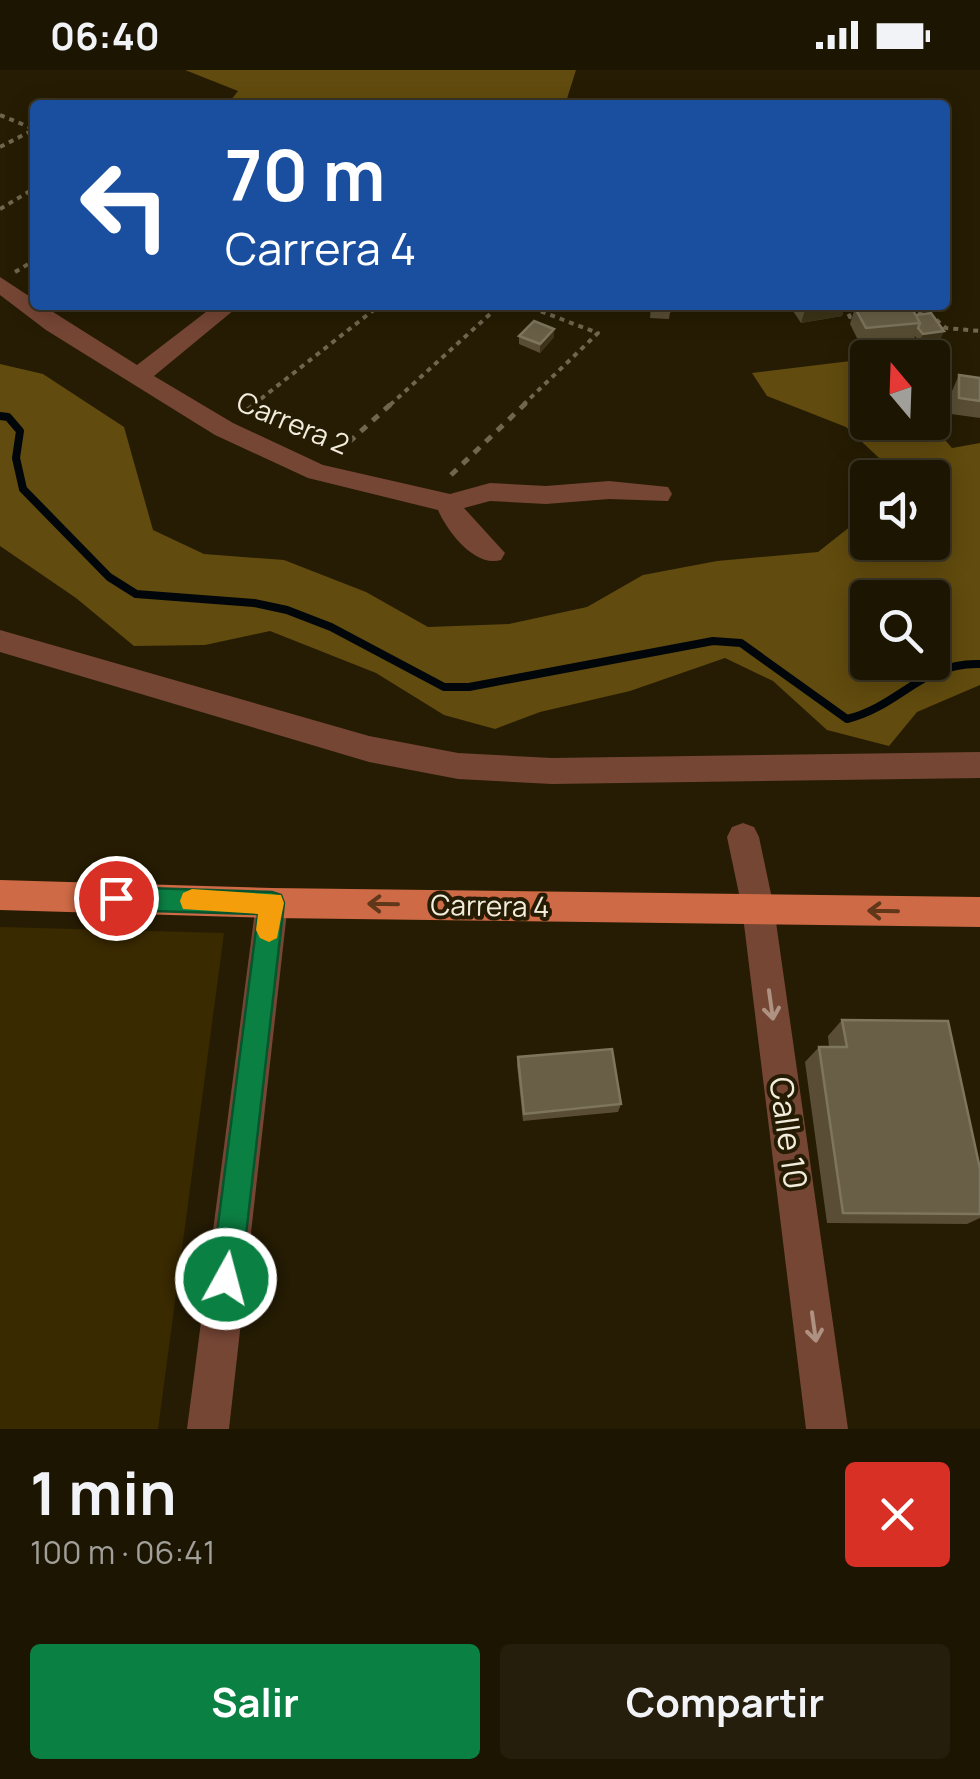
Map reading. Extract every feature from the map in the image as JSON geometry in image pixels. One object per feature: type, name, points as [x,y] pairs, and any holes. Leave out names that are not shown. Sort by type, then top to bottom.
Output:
[{"type":"main road","name":"Carrera 4","points":[[0,894],[272,903],[980,912]]},
{"type":"street","name":"Carrera 2","points":[[0,284],[30,307]]},
{"type":"street","name":"Carrera 2","points":[[34,310],[224,429],[316,472],[439,501],[490,492],[546,495],[608,490],[660,494]]},
{"type":"street","points":[[141,374],[223,310]]},
{"type":"street","points":[[439,501],[492,553]]},
{"type":"street","points":[[0,640],[369,749],[458,766],[552,771],[980,765]]},
{"type":"street","name":"Calle 10","points":[[743,837],[758,908],[828,1429]]},
{"type":"street","points":[[208,1429],[272,903]]},
{"type":"path","points":[[0,115],[30,127]]},
{"type":"path","points":[[0,147],[30,132]]},
{"type":"path","points":[[0,208],[30,191]]},
{"type":"path","points":[[224,429],[374,310]]},
{"type":"path","points":[[316,472],[494,310]]},
{"type":"path","points":[[439,501],[598,333],[538,310]]},
{"type":"path","points":[[846,310],[850,318],[860,319]]},
{"type":"path","points":[[905,311],[933,317],[946,328],[980,331]]},
{"type":"shaded area","points":[[185,70],[576,70],[567,100],[231,100],[238,91]]},
{"type":"shaded area","points":[[850,361],[850,431],[767,396],[752,373]]},
{"type":"shaded area","points":[[0,364],[43,374],[124,427],[153,530],[204,554],[284,560],[366,592],[428,627],[509,624],[587,607],[643,575],[717,561],[818,552],[850,527],[850,560],[950,560],[950,460],[881,460],[860,440],[945,440],[952,448],[980,443],[980,685],[917,712],[889,746],[827,730],[773,681],[725,658],[630,691],[540,712],[495,729],[444,715],[376,673],[270,631],[205,645],[134,646],[76,598],[0,546]]},
{"type":"shaded area","points":[[0,927],[224,933],[158,1429],[0,1429]]},
{"type":"building","points":[[856,310],[913,310],[920,323],[866,328]]},
{"type":"building","points":[[931,313],[944,331],[923,334],[916,315]]},
{"type":"building","points":[[534,321],[554,329],[540,344],[519,336]]},
{"type":"building","points":[[959,375],[980,378],[980,401],[959,398]]},
{"type":"building","points":[[842,1020],[948,1021],[980,1169],[980,1214],[843,1213],[819,1047],[847,1047]]},
{"type":"building","points":[[612,1049],[621,1104],[524,1114],[518,1057]]},
{"type":"waterway","points":[[0,416],[8,417],[20,431],[16,458],[23,489],[109,577],[136,594],[254,603],[287,610],[331,627],[444,687],[469,687],[713,641],[741,643],[847,719],[882,705],[942,670],[980,664]]},
{"type":"slow traffic","points":[[192,901],[272,903],[269,930]]},
{"type":"route","points":[[116,898],[272,903],[226,1279]]}]
